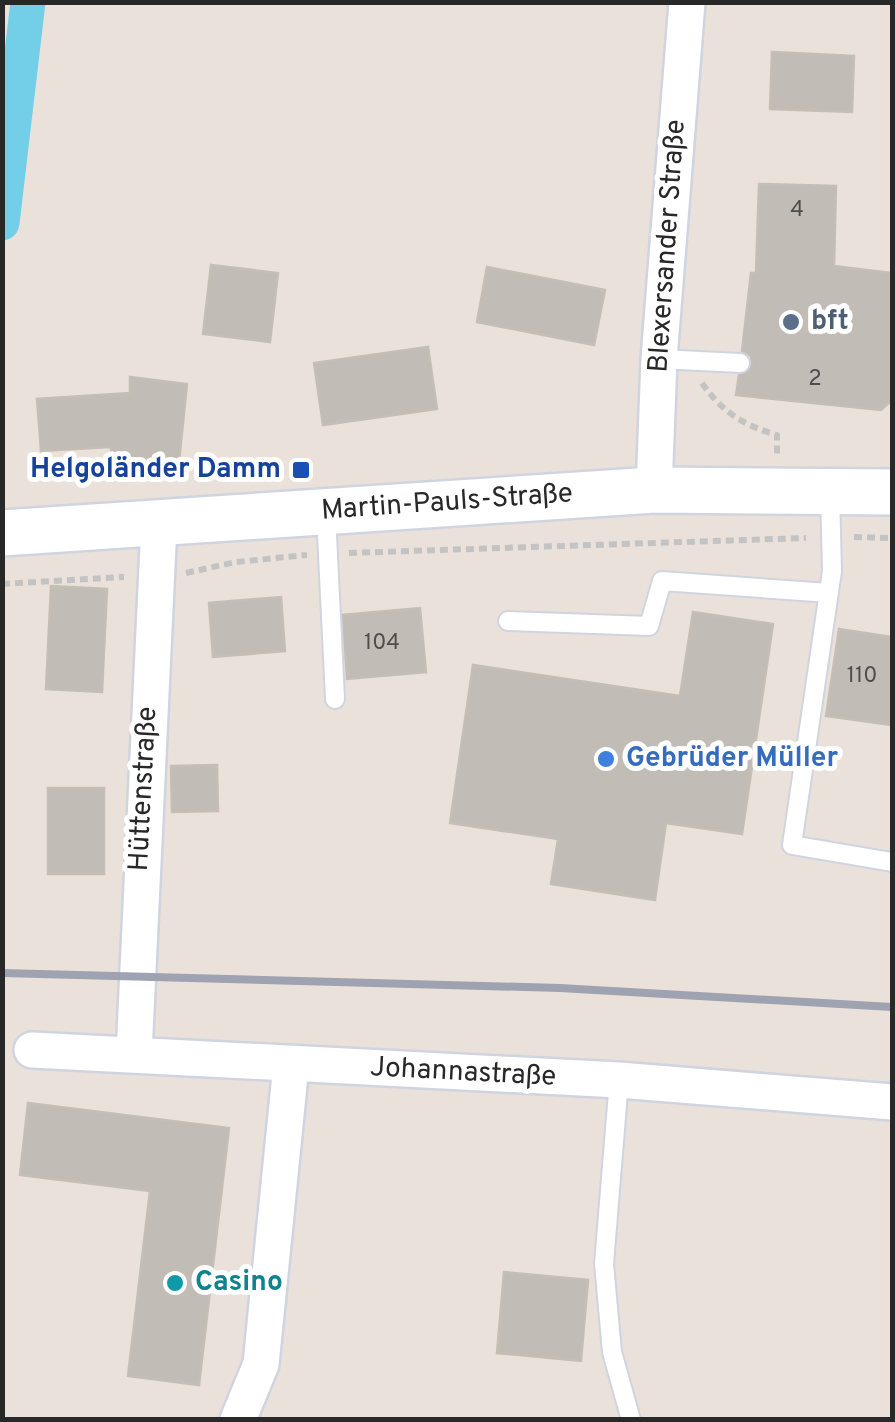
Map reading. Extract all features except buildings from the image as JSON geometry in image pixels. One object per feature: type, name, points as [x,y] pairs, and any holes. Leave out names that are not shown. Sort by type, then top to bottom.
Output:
[{"type":"street","name":"Blexersander Straße","points":[[654,490],[659,359],[687,2]]},
{"type":"street","name":"Martin-Pauls-Straße","points":[[2,533],[159,524],[327,532],[654,490],[892,492]]},
{"type":"street","name":"Hüttenstraße","points":[[134,1054],[159,524]]},
{"type":"street","name":"Johannastraße","points":[[32,1050],[619,1080],[892,1102]]},
{"type":"street","points":[[238,1420],[262,1364],[291,1065]]},
{"type":"lane","points":[[659,359],[740,363]]},
{"type":"lane","points":[[830,492],[829,592],[792,845],[892,862]]},
{"type":"lane","points":[[327,532],[334,699]]},
{"type":"lane","points":[[508,620],[649,626],[662,581],[829,592]]},
{"type":"lane","points":[[619,1080],[604,1264],[612,1352],[631,1420]]},
{"type":"path","points":[[696,361],[699,378],[716,403],[746,426],[777,435]]},
{"type":"path","points":[[2,584],[108,576],[156,580],[236,562],[327,532],[777,538]]},
{"type":"waterway","points":[[2,223],[28,2]]},
{"type":"railway","points":[[2,973],[560,988],[892,1007]]},
{"type":"place","name":"bft","points":[[791,322]]},
{"type":"place","name":"Helgoländer Damm","points":[[301,470]]},
{"type":"place","name":"Gebrüder Müller","points":[[606,759]]},
{"type":"place","name":"Casino","points":[[175,1283]]}]
